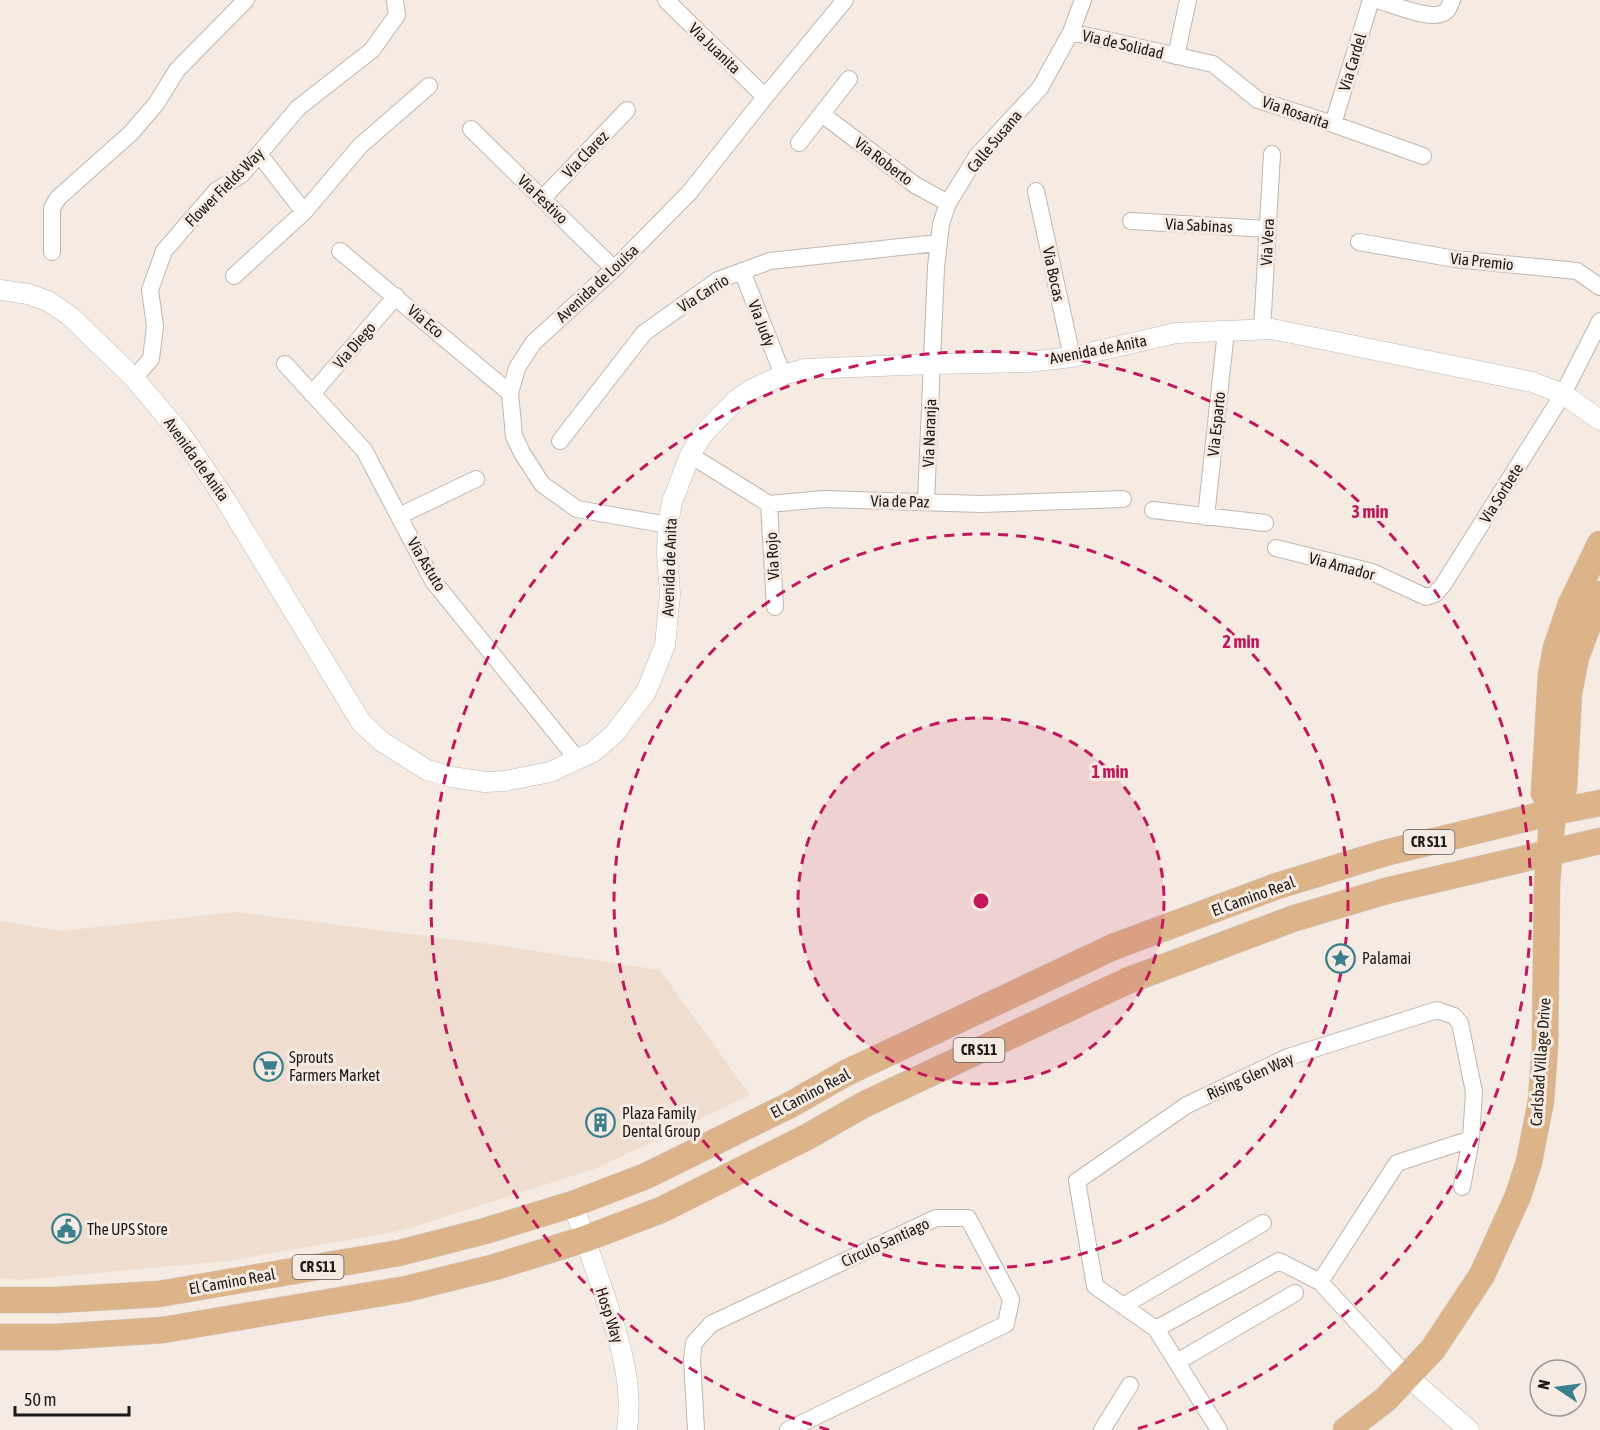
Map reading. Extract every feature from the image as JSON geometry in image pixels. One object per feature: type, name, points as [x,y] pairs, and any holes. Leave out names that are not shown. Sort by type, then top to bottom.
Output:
[{"type":"main road","name":"Carlsbad Village Drive","points":[[1553,812],[1544,793],[1551,675],[1556,648],[1571,604],[1600,544]]},
{"type":"main road","name":"Carlsbad Village Drive","points":[[1346,1430],[1386,1399],[1408,1377],[1446,1331],[1482,1275],[1518,1196],[1529,1162],[1541,1101],[1545,1046],[1549,852],[1553,812],[1564,788],[1569,693],[1576,657],[1600,594]]},
{"type":"main road","name":"El Camino Real","points":[[0,1300],[56,1300],[168,1292],[399,1253],[485,1231],[573,1204],[646,1176],[790,1105],[846,1072],[1113,947],[1307,877],[1385,853],[1600,802]]},
{"type":"main road","name":"CR S11","points":[[0,1337],[57,1337],[174,1329],[406,1289],[495,1267],[585,1239],[661,1210],[807,1137],[863,1105],[1127,981],[1292,920],[1395,889],[1600,842]]},
{"type":"street","points":[[52,252],[52,208],[58,198],[131,133],[156,104],[177,70],[246,0]]},
{"type":"street","name":"Flower Fields Way","points":[[134,378],[151,359],[154,326],[150,290],[164,251],[216,191],[242,174],[298,108],[372,50],[398,15],[395,0]]},
{"type":"street","name":"Via Juanita","points":[[666,0],[765,97]]},
{"type":"street","name":"Avenida de Louisa","points":[[668,525],[578,509],[542,484],[514,436],[510,393],[517,368],[533,343],[614,269],[689,193],[845,0]]},
{"type":"street","name":"Calle Susana","points":[[931,364],[938,243],[948,204],[977,156],[1040,88],[1071,32],[1083,0]]},
{"type":"street","points":[[1176,56],[1188,0]]},
{"type":"street","name":"Via Cardel","points":[[1333,124],[1371,0]]},
{"type":"street","points":[[1377,0],[1429,15],[1444,14],[1452,0]]},
{"type":"street","name":"Via de Solidad","points":[[1071,32],[1176,56]]},
{"type":"street","name":"Via Rosarita","points":[[1176,56],[1213,64],[1258,100],[1424,156]]},
{"type":"street","points":[[799,143],[849,79]]},
{"type":"street","points":[[234,276],[304,212],[360,146],[429,86]]},
{"type":"street","name":"Via Clarez","points":[[542,199],[627,110]]},
{"type":"street","name":"Via Roberto","points":[[822,114],[915,185],[948,204]]},
{"type":"street","name":"Via Festivo","points":[[471,129],[614,269]]},
{"type":"street","points":[[258,154],[304,212]]},
{"type":"street","name":"Via Vera","points":[[1262,330],[1272,154]]},
{"type":"street","name":"Via Bocas","points":[[1036,191],[1072,357]]},
{"type":"street","name":"Via Sabinas","points":[[1131,221],[1267,230]]},
{"type":"street","name":"Via Premio","points":[[1359,242],[1455,259],[1577,271],[1600,287]]},
{"type":"street","name":"Via Carrio","points":[[560,441],[644,333],[717,280],[771,261],[938,243]]},
{"type":"street","name":"Via Eco","points":[[340,250],[510,393]]},
{"type":"street","name":"Via Judy","points":[[742,271],[783,375]]},
{"type":"street","name":"Avenida de Anita","points":[[0,290],[27,294],[48,301],[70,316],[134,378],[182,434],[221,492],[361,722],[381,741],[427,770],[485,782],[505,781],[550,772],[593,752],[625,721],[646,692],[665,645],[670,594],[667,553],[668,525],[672,502],[690,455],[703,434],[736,400],[752,389],[783,375],[804,369],[1028,362],[1072,357],[1176,333],[1272,329],[1532,382],[1563,394],[1600,420]]},
{"type":"street","name":"Via Diego","points":[[312,394],[396,296]]},
{"type":"street","name":"Via Sorbete","points":[[1438,591],[1563,394],[1600,321]]},
{"type":"street","name":"Via Esparto","points":[[1206,517],[1226,331]]},
{"type":"street","name":"Via Astuto","points":[[285,364],[364,450],[433,581],[578,759]]},
{"type":"street","name":"Via Naranja","points":[[926,502],[931,364]]},
{"type":"street","points":[[690,455],[769,504]]},
{"type":"street","points":[[399,516],[476,479]]},
{"type":"street","name":"Via de Paz","points":[[769,504],[824,499],[982,504],[1123,499]]},
{"type":"street","name":"Via Rojo","points":[[769,504],[775,607]]},
{"type":"street","points":[[1153,510],[1265,523]]},
{"type":"street","name":"Via Amador","points":[[1276,548],[1372,572],[1426,597],[1438,591]]},
{"type":"street","name":"Rising Glen Way","points":[[1219,1430],[1156,1329],[1095,1286],[1077,1181],[1187,1105],[1288,1057],[1437,1010],[1454,1016],[1460,1023],[1474,1092],[1471,1139],[1462,1187]]},
{"type":"street","points":[[1320,1282],[1398,1163],[1471,1139]]},
{"type":"street","name":"Hosp Way","points":[[573,1204],[620,1343],[628,1385],[627,1430]]},
{"type":"street","name":"Circulo Santiago","points":[[696,1430],[694,1343],[711,1324],[936,1218],[968,1218],[1011,1299],[1006,1324],[788,1430]]},
{"type":"street","points":[[1123,1306],[1263,1223]]},
{"type":"street","points":[[1156,1329],[1279,1261],[1320,1282],[1408,1377],[1469,1430]]},
{"type":"street","points":[[1177,1362],[1295,1293]]},
{"type":"street","points":[[1102,1430],[1130,1384]]},
{"type":"shaded area","points":[[236,912],[496,945],[660,970],[750,1095],[597,1168],[404,1230],[228,1261],[21,1280],[0,1278],[0,921],[60,931]]},
{"type":"place","name":"Palamai","points":[[1341,958]]},
{"type":"place","name":"Sprouts Farmers Market","points":[[268,1066]]},
{"type":"place","name":"Plaza Family Dental Group","points":[[601,1122]]},
{"type":"place","name":"The UPS Store","points":[[66,1229]]}]
